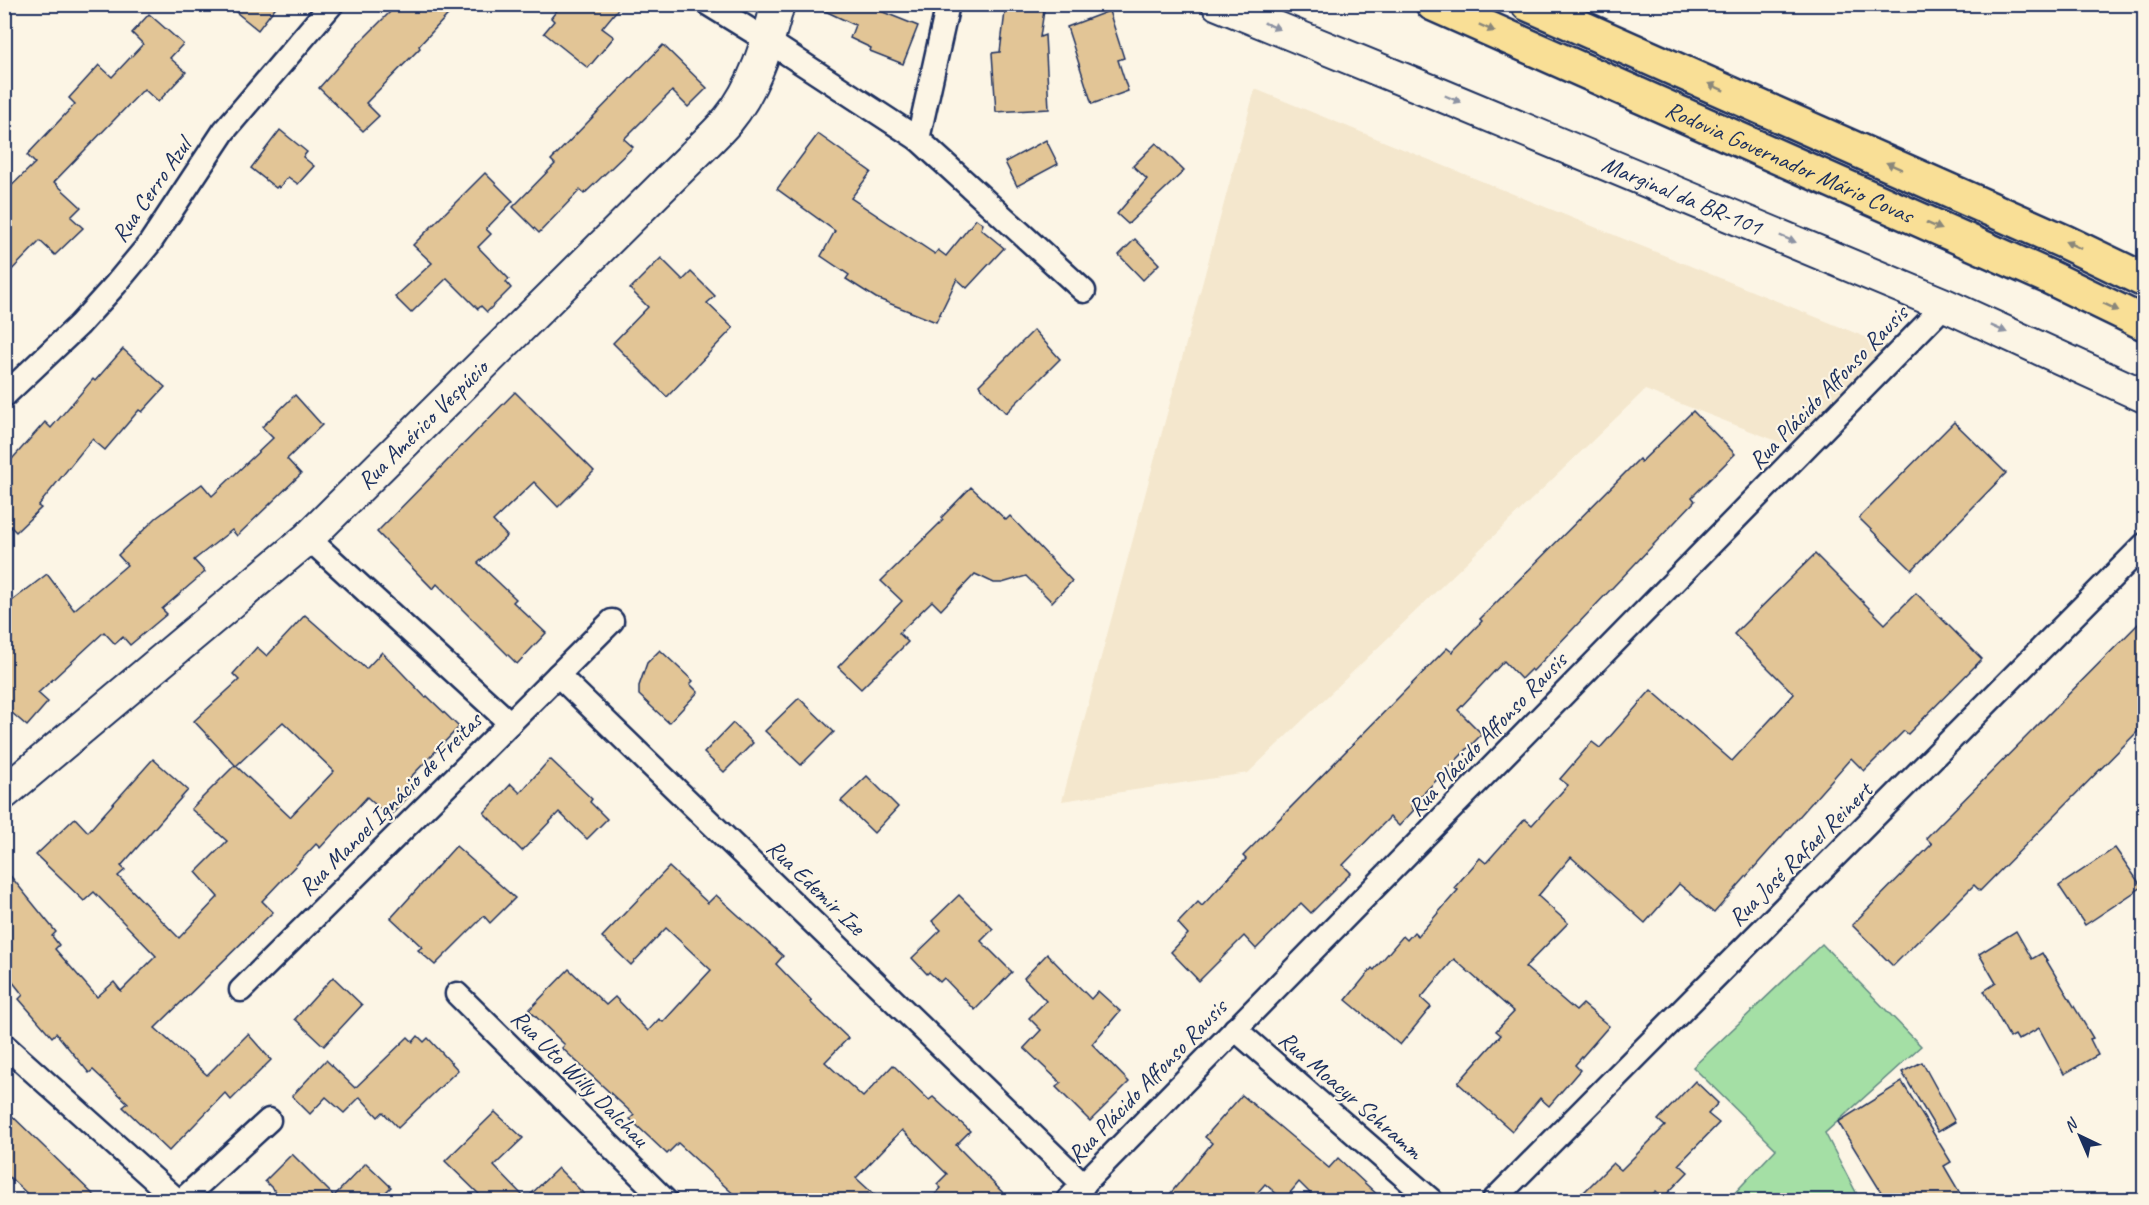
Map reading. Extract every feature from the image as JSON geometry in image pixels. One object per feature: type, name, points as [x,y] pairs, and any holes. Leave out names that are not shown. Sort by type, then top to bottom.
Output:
[{"type":"highway","name":"Rodovia Governador Mário Covas","points":[[1433,4],[2049,277],[2145,323]]},
{"type":"highway","name":"Rodovia Governador Mário Covas","points":[[1528,4],[2145,279]]},
{"type":"street","name":"Rua Cerro Azul","points":[[4,396],[79,325],[116,284],[150,243],[225,131],[332,4]]},
{"type":"street","points":[[708,4],[918,139],[1084,291]]},
{"type":"street","name":"Rua Américo Vespúcio","points":[[4,793],[308,538],[729,119],[751,85],[768,41],[778,4]]},
{"type":"street","points":[[918,139],[948,4]]},
{"type":"street","name":"Marginal da BR-101","points":[[1218,4],[1945,305],[2145,396]]},
{"type":"street","name":"Rua Plácido Affonso Rausis","points":[[1076,1192],[1945,305]]},
{"type":"street","name":"Rua Manoel Ignácio de Freitas","points":[[241,990],[510,723],[308,538]]},
{"type":"street","name":"Rua José Rafael Reinert","points":[[1494,1200],[2145,545]]},
{"type":"street","points":[[510,723],[612,621]]},
{"type":"street","name":"Rua Edemir Ize","points":[[558,675],[1076,1192]]},
{"type":"street","name":"Rua Uto Willy Dalchau","points":[[457,994],[665,1200]]},
{"type":"street","name":"Rua Moacyr Schramm","points":[[1235,1029],[1431,1200]]},
{"type":"street","points":[[4,1045],[177,1200]]},
{"type":"street","points":[[182,1200],[269,1120]]},
{"type":"shaded area","points":[[1255,89],[1897,350],[1787,445],[1645,390],[1248,773],[1062,801]]},
{"type":"green space","points":[[1822,944],[1921,1046],[1825,1133],[1860,1200],[1728,1200],[1776,1149],[1693,1067]]},
{"type":"building","points":[[226,4],[278,4],[258,30]]},
{"type":"building","points":[[398,4],[458,4],[419,46],[420,48],[366,103],[379,116],[363,131],[319,88],[356,46]]},
{"type":"building","points":[[562,4],[622,4],[602,28],[614,37],[588,68],[544,33],[554,21],[551,18]]},
{"type":"building","points":[[810,4],[863,4],[918,26],[903,64],[870,51],[871,48],[850,38],[855,25]]},
{"type":"building","points":[[1006,4],[1045,4],[1040,37],[1045,35],[1049,109],[996,112],[992,53],[1000,52]]},
{"type":"building","points":[[1109,11],[1124,58],[1118,60],[1128,91],[1092,104],[1067,27]]},
{"type":"building","points":[[149,14],[183,44],[170,58],[186,72],[158,102],[144,89],[54,182],[81,207],[71,217],[83,228],[55,255],[40,241],[4,278],[4,193],[35,163],[27,155],[75,104],[69,98],[99,65],[112,77],[143,44],[132,33]]},
{"type":"building","points":[[663,45],[707,88],[688,107],[672,91],[624,139],[633,147],[584,194],[580,190],[539,233],[513,207],[555,164],[551,160]]},
{"type":"building","points":[[280,130],[307,152],[303,157],[314,166],[298,184],[288,177],[279,188],[278,186],[276,188],[251,168]]},
{"type":"building","points":[[818,134],[871,172],[851,198],[935,254],[938,250],[946,256],[976,219],[983,224],[981,229],[1004,248],[967,288],[957,279],[936,322],[876,298],[846,279],[849,275],[821,256],[835,231],[777,189]]},
{"type":"building","points":[[1046,140],[1058,164],[1017,186],[1005,162]]},
{"type":"building","points":[[1156,143],[1184,171],[1128,224],[1117,214],[1147,179],[1133,166]]},
{"type":"building","points":[[485,173],[513,201],[486,229],[491,234],[478,247],[509,279],[506,282],[511,288],[487,312],[481,306],[478,309],[447,278],[411,313],[395,297],[432,263],[413,245]]},
{"type":"building","points":[[1135,239],[1159,264],[1143,280],[1119,255]]},
{"type":"building","points":[[661,258],[683,280],[691,272],[715,296],[707,303],[733,328],[667,397],[613,343],[648,307],[630,289]]},
{"type":"building","points":[[1034,330],[1060,359],[1006,413],[979,385]]},
{"type":"building","points":[[123,349],[165,387],[142,412],[139,410],[105,450],[92,439],[38,506],[41,508],[16,532],[4,520],[4,468],[45,422],[51,428],[93,379],[95,381]]},
{"type":"building","points":[[515,392],[594,471],[558,507],[534,482],[493,521],[507,536],[478,563],[516,599],[513,602],[546,633],[517,664],[437,584],[433,589],[377,532]]},
{"type":"building","points":[[295,395],[322,425],[287,459],[301,474],[237,536],[232,530],[194,560],[205,572],[162,609],[167,614],[130,645],[123,637],[115,644],[104,632],[38,693],[48,702],[27,726],[4,706],[4,607],[47,574],[74,610],[127,565],[118,555],[156,518],[202,484],[212,496],[273,438],[262,427]]},
{"type":"building","points":[[1693,411],[1735,454],[1692,497],[1695,501],[1533,671],[1531,669],[1521,679],[1504,661],[1458,710],[1482,734],[1411,806],[1414,810],[1399,826],[1390,817],[1343,865],[1351,873],[1311,913],[1301,903],[1256,949],[1244,936],[1199,981],[1171,952],[1188,934],[1178,923],[1198,902],[1202,906],[1246,859],[1243,856],[1447,648],[1452,652],[1482,621],[1480,619],[1639,459],[1641,462]]},
{"type":"building","points":[[1954,422],[2006,473],[1912,570],[1859,518]]},
{"type":"building","points":[[971,487],[1006,520],[1010,516],[1072,581],[1052,602],[1026,576],[994,583],[975,574],[941,610],[932,601],[899,633],[908,642],[861,689],[838,667],[902,601],[881,581],[943,520],[941,518]]},
{"type":"building","points":[[1815,554],[1885,624],[1916,593],[1982,659],[1908,734],[1904,731],[1864,771],[1851,758],[1714,913],[1679,884],[1645,923],[1571,857],[1538,896],[1568,923],[1525,967],[1576,1011],[1583,1004],[1609,1026],[1575,1065],[1580,1070],[1549,1106],[1540,1098],[1512,1131],[1458,1083],[1501,1035],[1496,1031],[1514,1012],[1454,959],[1421,998],[1431,1007],[1400,1045],[1346,1000],[1372,968],[1374,970],[1403,936],[1407,940],[1414,932],[1418,936],[1458,890],[1454,888],[1480,858],[1486,863],[1525,819],[1532,825],[1568,785],[1560,779],[1592,742],[1600,748],[1651,690],[1732,761],[1794,694],[1734,634]]},
{"type":"building","points":[[305,615],[366,669],[382,652],[426,698],[427,696],[459,727],[406,782],[415,790],[389,817],[367,797],[320,848],[316,844],[262,901],[273,912],[155,1028],[207,1075],[248,1034],[271,1060],[231,1100],[225,1093],[169,1151],[123,1107],[128,1103],[93,1070],[89,1073],[56,1033],[52,1037],[19,999],[23,995],[4,971],[4,868],[56,932],[52,936],[59,945],[55,949],[97,997],[114,982],[121,991],[156,956],[94,892],[84,901],[36,855],[75,818],[88,832],[153,759],[188,790],[121,866],[125,870],[118,876],[179,938],[218,897],[196,872],[227,841],[191,809],[236,766],[194,721],[239,680],[233,674],[257,647],[267,656]],"holes":[[[283,722],[334,771],[290,817],[236,766]]]},
{"type":"building","points":[[2145,617],[2145,724],[1980,891],[1974,885],[1893,966],[1852,925],[1932,844],[1926,838]]},
{"type":"building","points":[[660,650],[693,681],[690,684],[698,692],[669,723],[639,695],[639,686],[647,663]]},
{"type":"building","points":[[799,698],[834,732],[801,765],[765,731]]},
{"type":"building","points":[[733,723],[753,743],[724,772],[704,753]]},
{"type":"building","points":[[550,759],[592,799],[590,802],[607,819],[587,839],[559,812],[522,851],[484,813],[511,784],[520,793]]},
{"type":"building","points":[[867,776],[898,807],[874,833],[841,801]]},
{"type":"building","points":[[456,846],[515,898],[490,923],[484,916],[435,965],[418,950],[422,947],[391,918]]},
{"type":"building","points":[[2115,848],[2142,887],[2085,925],[2059,886]]},
{"type":"building","points":[[669,867],[708,903],[716,895],[783,956],[776,964],[812,1001],[810,1002],[848,1038],[825,1062],[863,1097],[893,1065],[929,1100],[933,1097],[970,1131],[956,1145],[1010,1200],[930,1200],[941,1188],[937,1184],[947,1174],[902,1130],[856,1178],[880,1200],[740,1200],[678,1143],[667,1154],[630,1119],[634,1115],[562,1048],[565,1045],[529,1010],[569,969],[606,1005],[615,997],[648,1031],[659,1019],[663,1022],[711,970],[666,928],[631,965],[602,937]]},
{"type":"building","points":[[959,895],[993,929],[981,941],[1012,972],[975,1010],[944,978],[940,982],[929,972],[927,974],[912,958],[941,930],[932,921]]},
{"type":"building","points":[[2016,931],[2032,959],[2042,953],[2093,1038],[2090,1039],[2098,1055],[2064,1074],[2039,1028],[2018,1040],[2015,1035],[2010,1038],[1984,991],[1996,983],[1979,954]]},
{"type":"building","points":[[1047,954],[1091,999],[1098,991],[1120,1011],[1092,1044],[1129,1082],[1090,1121],[1056,1087],[1061,1083],[1024,1048],[1041,1030],[1029,1018],[1046,1001],[1024,978]]},
{"type":"building","points":[[333,977],[362,1005],[324,1046],[295,1019]]},
{"type":"building","points":[[418,1036],[424,1042],[428,1038],[458,1070],[398,1128],[383,1112],[378,1117],[360,1097],[344,1113],[326,1097],[310,1114],[292,1096],[326,1060],[355,1088],[408,1037],[413,1042]]},
{"type":"building","points":[[1922,1062],[1955,1122],[1938,1132],[1902,1072]]},
{"type":"building","points":[[1695,1081],[1718,1103],[1708,1114],[1719,1123],[1679,1164],[1688,1172],[1663,1198],[1656,1191],[1646,1200],[1576,1200],[1613,1163],[1621,1170],[1665,1126],[1658,1120]]},
{"type":"building","points":[[1902,1082],[1951,1162],[1944,1166],[1964,1200],[1886,1200],[1838,1122]]},
{"type":"building","points":[[1242,1095],[1329,1168],[1338,1158],[1383,1200],[1317,1200],[1299,1182],[1284,1200],[1265,1184],[1251,1200],[1165,1200],[1212,1143],[1205,1137]]},
{"type":"building","points":[[4,1108],[99,1200],[34,1200],[4,1172]]},
{"type":"building","points":[[495,1112],[523,1138],[494,1166],[526,1199],[558,1168],[590,1200],[485,1200],[445,1161]]},
{"type":"building","points":[[292,1154],[334,1196],[366,1163],[391,1187],[378,1200],[284,1200],[265,1181]]}]
